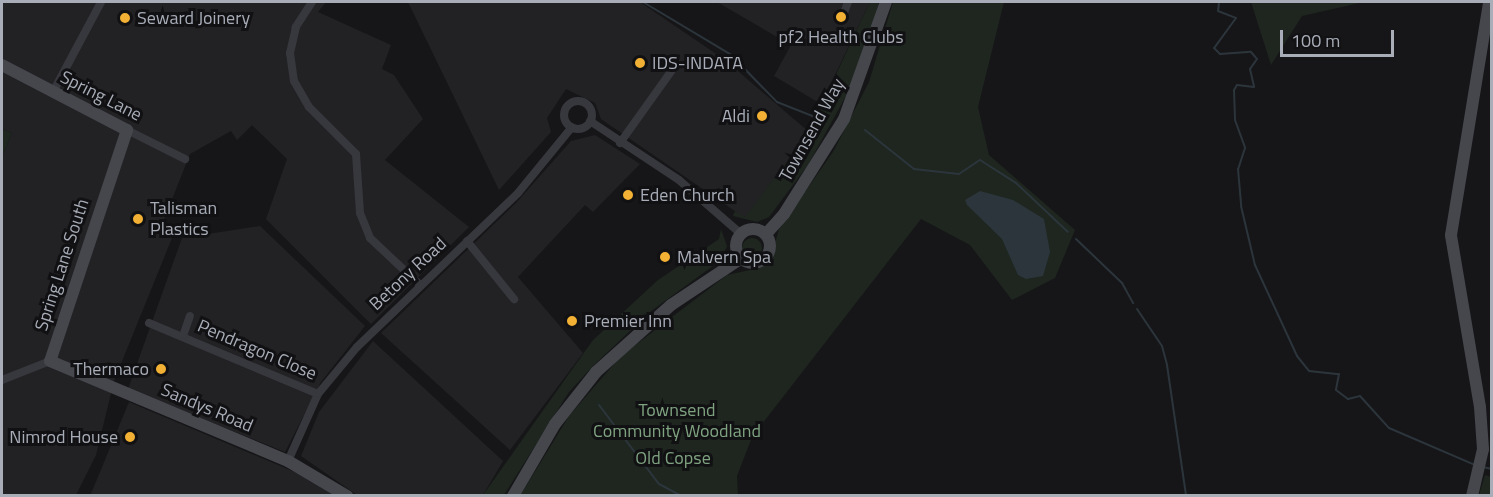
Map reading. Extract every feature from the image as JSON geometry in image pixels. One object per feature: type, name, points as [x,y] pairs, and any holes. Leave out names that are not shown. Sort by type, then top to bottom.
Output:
[{"type":"street","points":[[53,92],[101,2]]},
{"type":"street","points":[[312,2],[296,27],[290,53],[294,81],[309,107],[356,154],[360,213],[370,238],[420,285]]},
{"type":"street","points":[[844,13],[848,2]]},
{"type":"street","name":"Townsend Way","points":[[513,495],[555,424],[596,372],[671,305],[740,259],[754,264],[767,256],[766,234],[784,214],[844,119],[886,2]]},
{"type":"street","points":[[1472,495],[1483,448],[1451,235],[1489,2]]},
{"type":"street","points":[[620,142],[676,63]]},
{"type":"street","name":"Spring Lane","points":[[2,65],[185,159]]},
{"type":"street","points":[[590,121],[572,127],[565,111],[573,102],[588,105],[590,121],[679,180],[740,233]]},
{"type":"street","name":"Betony Road","points":[[288,461],[318,394],[373,329],[518,194],[572,127]]},
{"type":"street","name":"Spring Lane South","points":[[2,380],[50,361],[127,130]]},
{"type":"street","points":[[740,233],[752,229],[766,234]]},
{"type":"street","points":[[740,233],[735,247],[740,259]]},
{"type":"street","points":[[467,241],[514,299]]},
{"type":"street","name":"Pendragon Close","points":[[183,336],[190,316]]},
{"type":"street","name":"Pendragon Close","points":[[149,323],[318,394]]},
{"type":"street","name":"Sandys Road","points":[[50,361],[288,461],[338,493]]},
{"type":"shaded area","points":[[2,2],[326,2],[318,12],[391,45],[382,69],[394,75],[423,119],[385,160],[469,227],[371,324],[266,219],[287,159],[252,125],[237,140],[231,131],[190,154],[161,227],[172,238],[114,381],[96,455],[76,495],[2,495],[2,157],[12,133],[2,129]]},
{"type":"shaded area","points":[[408,2],[640,2],[725,60],[809,132],[745,218],[601,119],[595,103],[566,89],[547,118],[551,132],[499,190]]},
{"type":"shaded area","points":[[717,2],[870,2],[821,104],[774,76],[791,45]]},
{"type":"shaded area","points":[[595,135],[640,164],[593,212],[585,205],[518,277],[583,353],[510,450],[381,333],[516,203],[571,141]]},
{"type":"shaded area","points":[[980,191],[1013,200],[1044,219],[1050,252],[1043,276],[1026,279],[1018,275],[1002,239],[967,205],[965,200]]},
{"type":"shaded area","points":[[260,226],[365,326],[321,382],[285,452],[128,389],[182,238]]},
{"type":"shaded area","points":[[373,341],[503,461],[483,495],[357,495],[301,456],[319,412]]},
{"type":"shaded area","points":[[129,402],[297,473],[341,496],[90,496]]},
{"type":"green space","points":[[870,2],[879,2],[871,34],[847,94],[808,165],[769,217],[757,222],[733,216],[735,211],[745,217],[809,132]]},
{"type":"green space","name":"Townsend Community Woodland","points":[[893,2],[1004,2],[978,107],[989,155],[1075,230],[1055,278],[1012,300],[970,245],[921,219],[752,437],[737,476],[738,495],[520,496],[569,416],[621,356],[727,275],[759,268],[771,258],[779,229],[833,152],[869,82]]},
{"type":"green space","points":[[1251,2],[1364,2],[1302,16],[1271,65]]},
{"type":"green space","points":[[2,129],[12,133],[2,157]]},
{"type":"green space","points":[[721,229],[727,246],[721,260],[650,312],[569,392],[504,495],[483,495],[593,340],[658,280],[719,239]]},
{"type":"green space","points":[[752,238],[759,241],[762,248],[759,255],[752,258],[745,255],[742,248],[745,241]]},
{"type":"green space","points":[[1485,475],[1491,477],[1491,495],[1479,495]]},
{"type":"waterway","points":[[643,2],[730,54],[777,102],[825,121]]},
{"type":"waterway","points":[[1219,2],[1218,11],[1236,18],[1214,48],[1220,54],[1251,52],[1257,59],[1250,69],[1254,87],[1237,85],[1234,90],[1235,120],[1245,148],[1238,169],[1241,206],[1255,265],[1297,356],[1309,371],[1339,374],[1336,390],[1348,399],[1360,396],[1389,428],[1475,465]]},
{"type":"waterway","points":[[865,130],[914,169],[959,174],[980,160],[1016,183],[1068,232]]},
{"type":"waterway","points":[[1076,239],[1122,283],[1133,303]]},
{"type":"waterway","points":[[1137,309],[1162,346],[1167,365],[1186,496]]},
{"type":"waterway","points":[[599,405],[659,484],[682,496]]},
{"type":"waterway","points":[[1483,467],[1492,469]]},
{"type":"place","name":"pf2 Health Clubs","points":[[841,17]]},
{"type":"place","name":"Seward Joinery","points":[[125,18]]},
{"type":"place","name":"IDS-INDATA","points":[[640,63]]},
{"type":"place","name":"Aldi","points":[[762,116]]},
{"type":"place","name":"Eden Church","points":[[628,195]]},
{"type":"place","name":"Talisman Plastics","points":[[138,219]]},
{"type":"place","name":"Malvern Spa","points":[[665,257]]},
{"type":"place","name":"Premier Inn","points":[[572,321]]},
{"type":"place","name":"Thermaco","points":[[161,369]]},
{"type":"place","name":"Nimrod House","points":[[130,437]]},
{"type":"park label","name":"Old Copse","points":[[673,458]]}]
